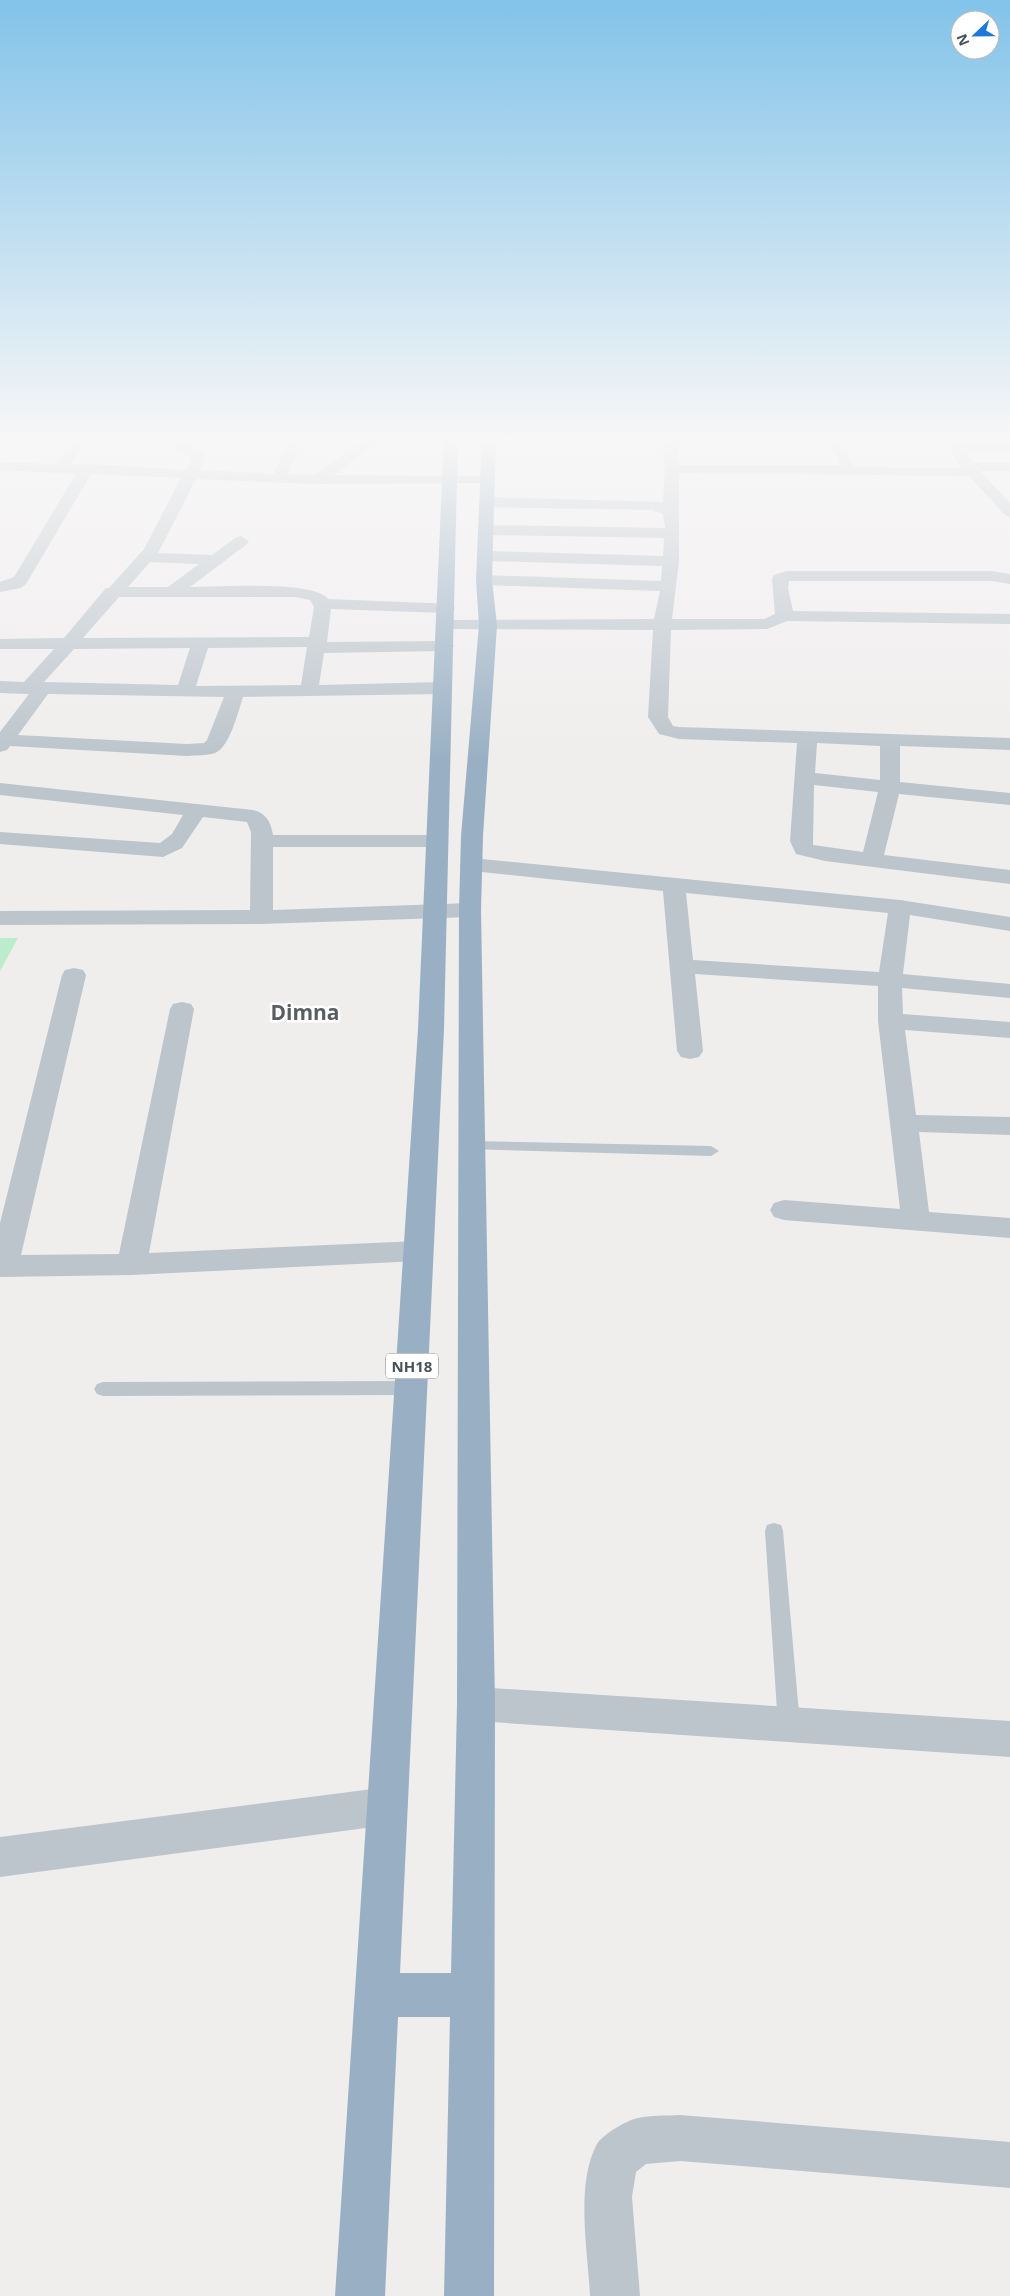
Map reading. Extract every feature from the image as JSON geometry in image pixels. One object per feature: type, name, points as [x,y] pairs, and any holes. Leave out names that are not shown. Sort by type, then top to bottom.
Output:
[{"type":"highway","name":"NH18","points":[[360,2296],[436,911],[436,841],[448,543]]},
{"type":"highway","points":[[469,2296],[476,1704],[470,910],[472,836],[488,625],[486,543]]},
{"type":"highway","points":[[377,1995],[472,1995]]},
{"type":"street","points":[[0,587],[15,584],[20,580],[42,543]]},
{"type":"street","points":[[155,543],[147,557],[112,592],[66,644],[4,736],[187,750],[209,748],[216,743],[236,692]]},
{"type":"street","points":[[172,592],[238,543]]},
{"type":"street","points":[[529,543],[670,586]]},
{"type":"street","points":[[564,543],[671,561]]},
{"type":"street","points":[[672,543],[670,586],[662,625],[658,717],[666,730],[679,733],[1010,744]]},
{"type":"street","points":[[147,557],[215,560]]},
{"type":"street","points":[[784,616],[785,608],[779,584],[780,579],[788,576],[992,576],[1010,579]]},
{"type":"street","points":[[112,592],[306,593],[316,595],[323,604],[446,626]]},
{"type":"street","points":[[309,691],[323,604]]},
{"type":"street","points":[[0,644],[201,642],[317,645],[446,626],[767,624],[784,616],[1010,620]]},
{"type":"street","points":[[185,692],[201,642]]},
{"type":"street","points":[[0,687],[185,692],[443,688]]},
{"type":"street","points":[[806,737],[801,841],[804,848],[819,853],[1010,878]]},
{"type":"street","points":[[872,859],[890,787],[890,740]]},
{"type":"street","points":[[804,778],[1010,799]]},
{"type":"street","points":[[0,789],[253,816],[259,822],[262,841],[261,916]]},
{"type":"street","points":[[0,838],[163,850],[173,847],[178,841],[197,809]]},
{"type":"street","points":[[262,841],[436,841]]},
{"type":"street","points":[[471,865],[900,907],[1010,924]]},
{"type":"street","points":[[674,885],[690,1051]]},
{"type":"street","points":[[900,907],[890,980],[891,1021],[916,1220]]},
{"type":"street","points":[[0,918],[261,916],[470,910]]},
{"type":"street","points":[[682,966],[890,980],[1010,991]]},
{"type":"street","points":[[74,975],[2,1266],[132,1264],[418,1251]]},
{"type":"street","points":[[132,1264],[182,1009]]},
{"type":"street","points":[[891,1021],[1010,1030]]},
{"type":"street","points":[[904,1123],[1010,1126]]},
{"type":"street","points":[[784,1210],[1010,1228]]},
{"type":"street","points":[[476,1704],[1010,1739]]},
{"type":"street","points":[[0,1857],[388,1806]]},
{"type":"street","points":[[615,2296],[608,2198],[614,2159],[638,2141],[680,2138],[1010,2164]]},
{"type":"lane","points":[[472,1146],[711,1151]]},
{"type":"lane","points":[[103,1389],[411,1388]]},
{"type":"lane","points":[[774,1530],[789,1725]]},
{"type":"green space","points":[[0,938],[18,938],[0,971]]},
{"type":"district","name":"Dimna","points":[[305,1012]]}]
